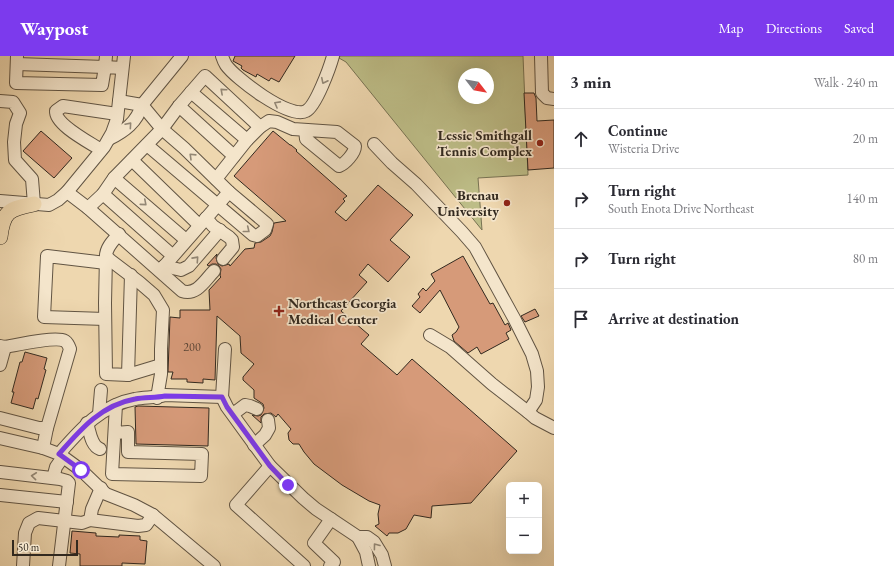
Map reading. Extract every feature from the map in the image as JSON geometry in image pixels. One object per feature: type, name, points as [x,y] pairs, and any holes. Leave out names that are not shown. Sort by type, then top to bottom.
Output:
[{"type":"main road","points":[[0,237],[4,217],[10,210],[17,207],[34,204]]},
{"type":"street","points":[[109,139],[124,132],[140,114],[142,105],[182,56]]},
{"type":"street","points":[[222,56],[226,64],[233,72],[256,91],[280,106],[303,112],[312,106],[330,69],[333,56]]},
{"type":"street","points":[[541,56],[542,93],[547,98],[554,99]]},
{"type":"street","points":[[0,201],[49,205],[58,200],[67,192],[109,139],[115,127],[119,101],[123,62],[17,60],[16,83],[102,85],[105,62]]},
{"type":"street","points":[[88,208],[103,194],[114,178],[162,129],[190,92],[205,76],[260,126]]},
{"type":"street","points":[[190,92],[247,140]]},
{"type":"street","points":[[0,101],[12,102],[20,113],[16,124],[14,142],[15,160],[32,179],[34,204]]},
{"type":"street","points":[[119,101],[142,105],[162,129],[184,148],[229,192],[267,224],[265,230],[257,236],[253,235],[147,145]]},
{"type":"street","points":[[101,150],[66,128],[58,119],[56,111],[63,106],[117,114]]},
{"type":"street","points":[[179,106],[234,156]]},
{"type":"street","points":[[216,179],[247,140],[260,126],[269,121],[277,122],[293,129],[305,130]]},
{"type":"street","points":[[374,144],[392,163],[416,184],[475,247],[515,320],[532,354],[538,371],[536,400],[528,412]]},
{"type":"street","points":[[132,160],[203,222],[220,230],[232,240],[233,247],[223,260]]},
{"type":"street","points":[[114,178],[186,240]]},
{"type":"street","points":[[67,192],[162,268],[182,291],[187,293],[196,291],[214,271]]},
{"type":"street","points":[[162,268],[229,192]]},
{"type":"street","points":[[103,194],[172,255]]},
{"type":"street","points":[[162,268],[181,270],[190,266],[220,230]]},
{"type":"street","points":[[119,234],[108,247],[106,252],[106,374],[128,375],[161,364]]},
{"type":"street","points":[[105,319],[44,317],[47,256],[110,260],[131,275],[154,295],[163,310],[161,374],[157,398]]},
{"type":"street","points":[[128,375],[131,275]]},
{"type":"street","points":[[430,335],[450,347],[492,384],[528,412],[554,428]]},
{"type":"street","points":[[0,365],[2,346],[54,339],[65,340],[69,344],[70,349],[47,428],[43,448]]},
{"type":"street","points":[[226,344],[222,397],[254,445],[270,466],[303,498],[358,537],[367,538],[374,542],[382,555],[385,566]]},
{"type":"street","points":[[99,414],[101,390]]},
{"type":"street","points":[[53,478],[61,456],[87,423],[99,414],[116,405],[135,399],[165,396],[222,397]]},
{"type":"street","points":[[115,433],[128,432],[128,452],[202,454],[201,476],[112,474],[116,405]]},
{"type":"street","points":[[232,414],[245,405],[257,409]]},
{"type":"street","points":[[0,418],[39,428],[47,428]]},
{"type":"street","points":[[254,445],[265,435],[269,428],[268,420]]},
{"type":"street","points":[[87,423],[92,441],[97,448],[100,449]]},
{"type":"street","points":[[0,438],[43,448],[61,456],[81,470],[106,494],[134,505],[153,516],[214,566]]},
{"type":"street","points":[[270,466],[236,505],[304,566]]},
{"type":"street","points":[[0,472],[68,481],[67,502],[59,566]]},
{"type":"street","points":[[90,520],[92,509],[101,488]]},
{"type":"street","points":[[0,495],[67,502]]},
{"type":"street","points":[[23,566],[25,533],[29,523],[38,518],[82,523],[90,520],[146,526],[153,516]]},
{"type":"street","points":[[330,566],[334,562],[314,543],[331,519]]},
{"type":"street","points":[[358,537],[358,547],[361,553],[362,566]]},
{"type":"street","points":[[358,537],[366,552],[369,566]]},
{"type":"green space","points":[[340,56],[523,56],[528,175],[478,178],[482,230],[346,62],[339,58]]},
{"type":"building","points":[[235,56],[295,56],[279,82],[271,78],[269,81],[257,74],[256,77],[243,70],[241,68],[242,66],[233,61]]},
{"type":"building","name":"Lessie Smithgall Tennis Complex","points":[[524,93],[534,93],[536,98],[537,121],[554,120],[554,168],[528,170]]},
{"type":"building","points":[[41,131],[72,158],[54,178],[23,151]]},
{"type":"building","name":"Northeast Georgia Medical Center","points":[[273,131],[297,150],[296,151],[347,196],[343,199],[345,201],[335,212],[346,221],[378,185],[413,215],[390,240],[410,257],[388,282],[368,264],[359,275],[367,282],[341,311],[369,335],[361,344],[397,375],[412,359],[517,451],[471,503],[432,506],[431,518],[414,515],[406,529],[398,533],[389,533],[387,536],[375,526],[379,524],[378,514],[380,505],[369,501],[342,485],[314,464],[299,444],[293,444],[289,440],[288,433],[291,429],[278,414],[276,417],[271,413],[264,414],[261,417],[261,423],[252,415],[261,415],[264,408],[263,404],[254,398],[254,390],[243,380],[243,377],[254,364],[241,353],[240,336],[217,316],[215,380],[203,379],[203,383],[187,382],[187,379],[171,379],[173,372],[168,372],[170,317],[180,318],[180,310],[210,310],[209,290],[221,277],[221,269],[216,264],[209,266],[207,265],[217,254],[216,258],[218,264],[222,266],[229,264],[230,266],[245,249],[254,248],[255,243],[261,242],[270,236],[274,223],[286,221],[234,176]]},
{"type":"building","points":[[463,256],[490,304],[493,303],[505,325],[508,323],[511,330],[506,333],[509,339],[481,354],[477,347],[468,353],[454,341],[452,335],[459,327],[440,290],[420,313],[412,306],[420,297],[418,294],[423,288],[426,291],[435,281],[431,274]]},
{"type":"building","points":[[535,309],[539,316],[525,322],[521,316]]},
{"type":"building","points":[[25,352],[47,358],[44,369],[46,370],[38,399],[36,398],[33,409],[11,403],[14,392],[12,392],[20,362],[22,362]]},
{"type":"building","points":[[135,407],[209,408],[208,446],[136,444]]},
{"type":"building","points":[[72,531],[96,533],[96,536],[140,536],[140,540],[147,541],[145,564],[122,563],[122,566],[80,566],[80,554],[70,553]]},
{"type":"place","name":"Lessie Smithgall Tennis Complex","points":[[540,143]]},
{"type":"place","name":"Brenau University","points":[[507,203]]},
{"type":"place","name":"Northeast Georgia Medical Center","points":[[279,311]]},
{"type":"route","points":[[81,470],[59,454],[84,426],[96,416],[119,403],[135,399],[165,396],[222,397],[227,407],[270,466],[288,485]]}]
